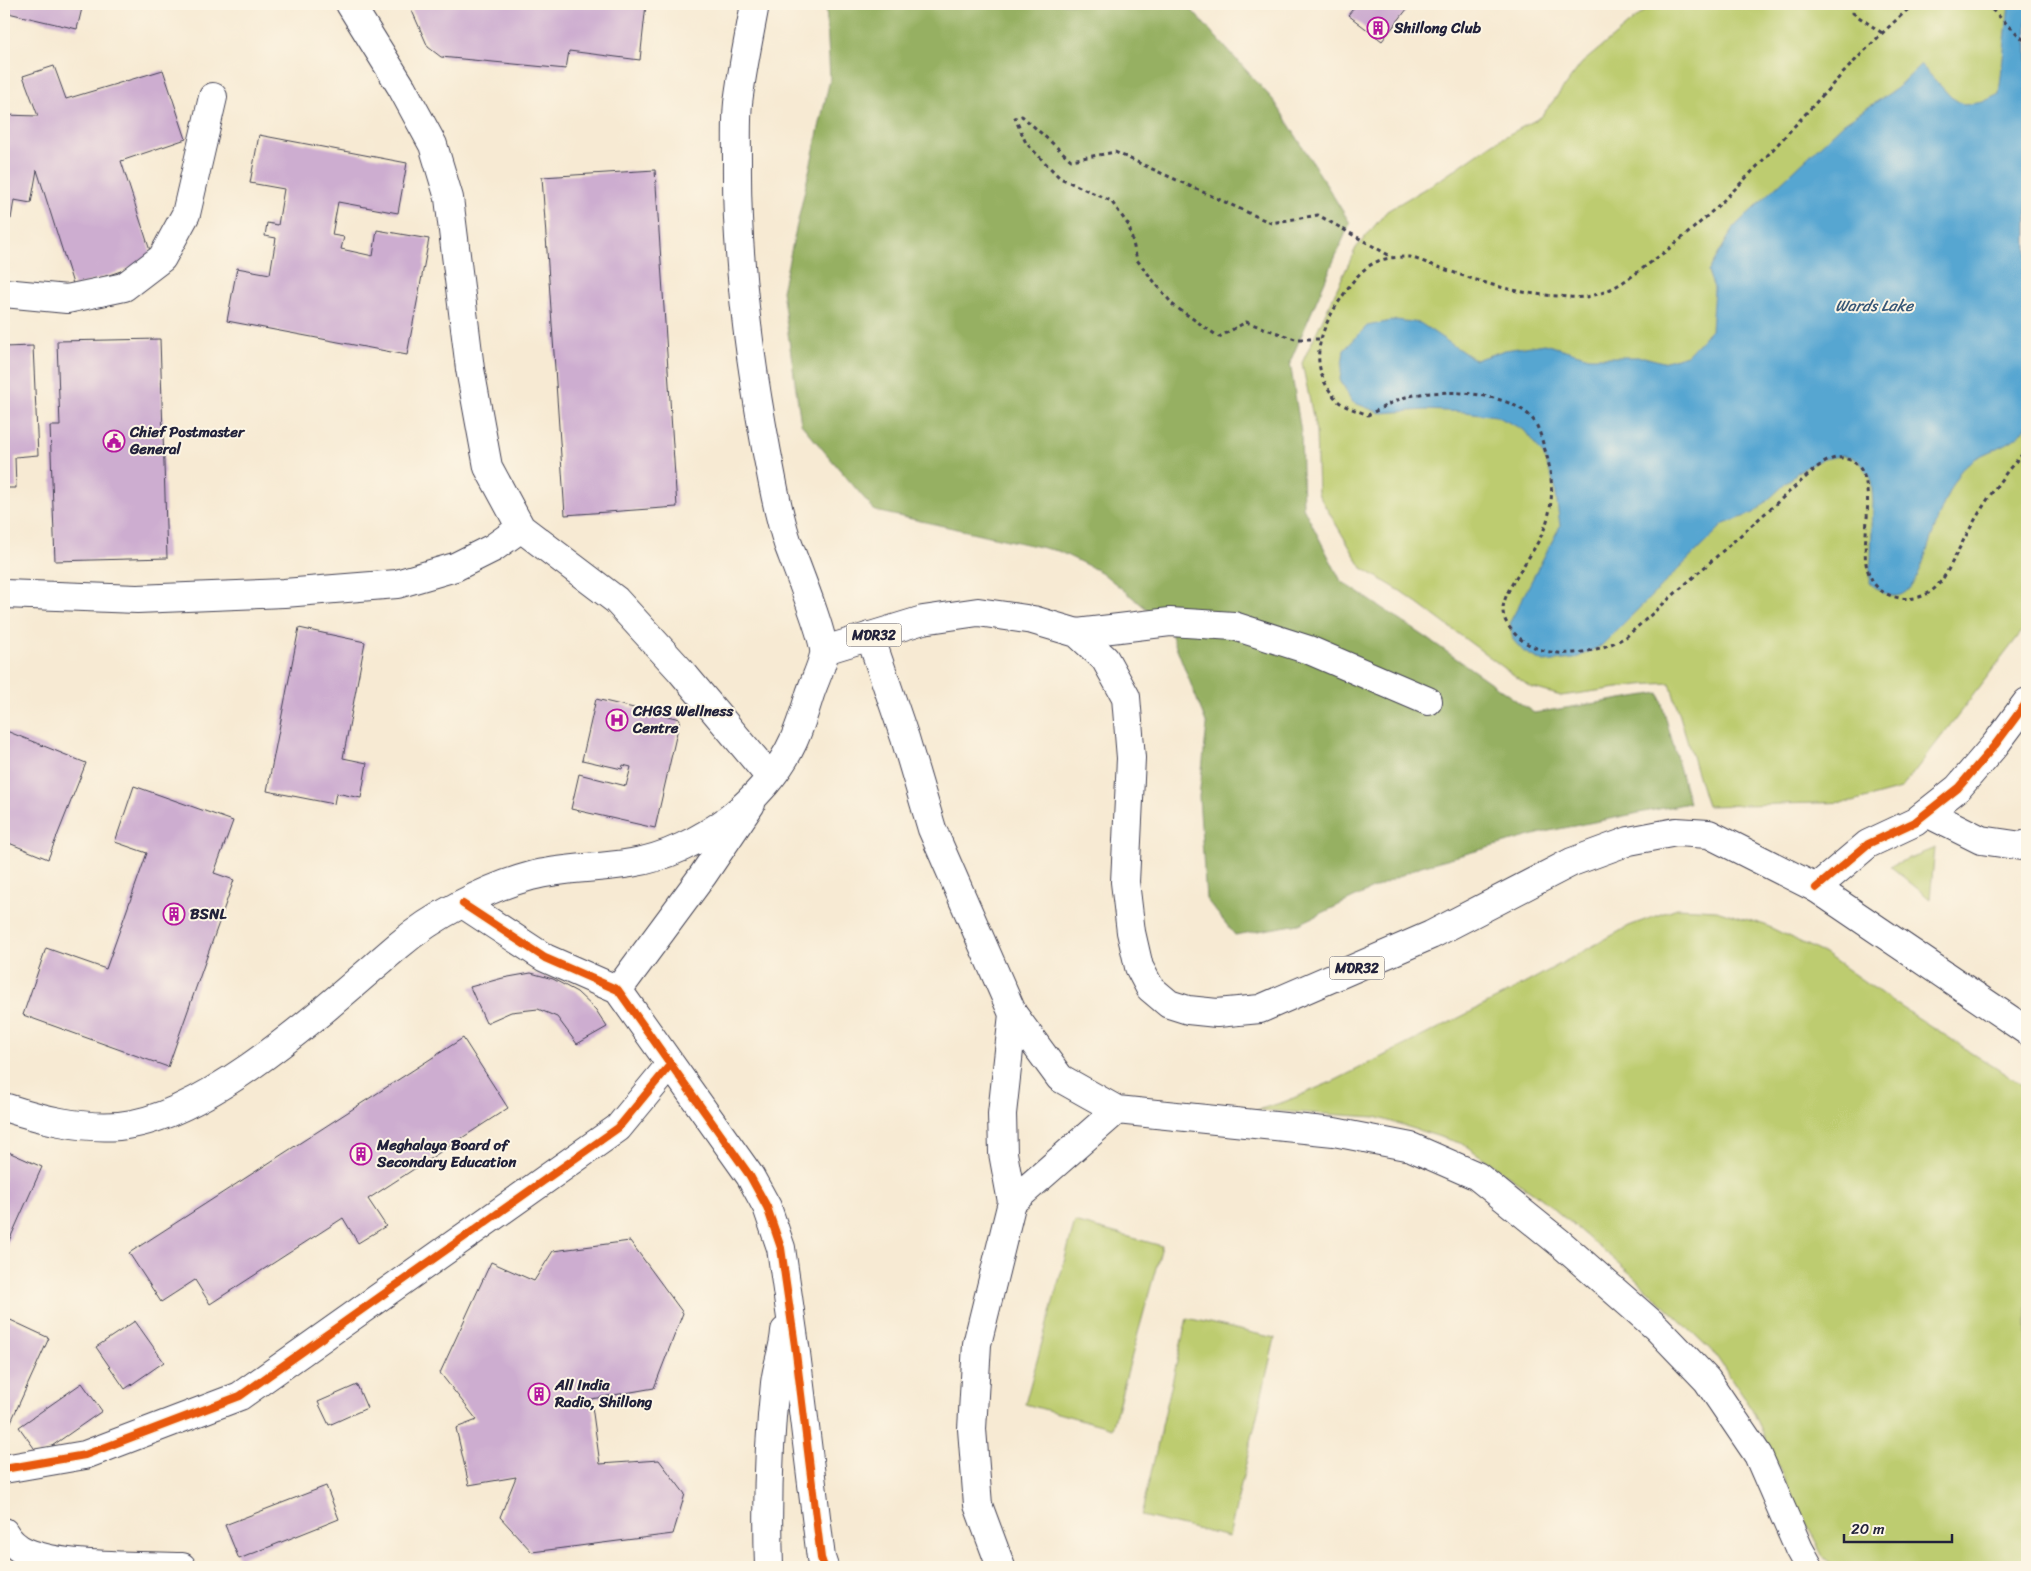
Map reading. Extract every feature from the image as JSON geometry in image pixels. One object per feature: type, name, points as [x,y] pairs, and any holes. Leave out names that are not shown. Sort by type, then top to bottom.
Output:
[{"type":"main road","points":[[350,4],[402,88],[433,145],[449,198],[470,369],[488,467],[521,528],[616,600],[680,670],[765,783],[704,875],[618,990]]},
{"type":"main road","points":[[755,4],[738,106],[737,208],[740,269],[758,403],[773,484],[787,540],[825,650]]},
{"type":"main road","points":[[4,293],[67,299],[124,287],[162,258],[186,214],[213,97]]},
{"type":"main road","points":[[4,594],[137,599],[284,593],[397,584],[455,568],[493,548],[521,528]]},
{"type":"main road","name":"MDR32","points":[[4,1107],[52,1121],[91,1126],[123,1126],[154,1118],[183,1107],[256,1061],[301,1028],[404,941],[436,918],[463,904],[530,876],[633,863],[663,855],[686,845],[726,821],[765,783],[794,742],[825,650],[923,620],[978,612],[1033,620],[1077,633],[1105,658],[1126,697],[1131,758],[1125,882],[1131,932],[1139,967],[1146,981],[1150,988],[1169,1004],[1188,1010],[1217,1013],[1260,1009],[1431,935],[1572,862],[1629,841],[1676,832],[1709,834],[1816,888],[2027,1031]]},
{"type":"main road","points":[[1077,633],[1170,622],[1234,626],[1309,650],[1428,701]]},
{"type":"main road","points":[[870,636],[905,738],[932,829],[1013,1014],[1060,1078],[1117,1110],[1344,1134],[1411,1147],[1477,1176],[1560,1242],[1658,1328],[1707,1380],[1758,1455],[1798,1549],[1809,1567]]},
{"type":"main road","points":[[1816,888],[1868,844],[1915,822],[1958,788],[1995,745],[2027,702]]},
{"type":"main road","points":[[1927,813],[1981,840],[2022,846],[2027,844]]},
{"type":"main road","points":[[463,904],[545,958],[618,990],[750,1176],[767,1207],[781,1248],[809,1471],[824,1567]]},
{"type":"main road","points":[[1001,1567],[978,1505],[972,1429],[977,1344],[1012,1202],[1003,1153],[1002,1114],[1013,1014]]},
{"type":"main road","points":[[4,1469],[84,1455],[240,1396],[618,1128],[670,1064]]},
{"type":"main road","points":[[1012,1202],[1117,1110]]},
{"type":"main road","points":[[769,1567],[772,1421],[775,1381],[784,1346],[787,1289]]},
{"type":"main road","points":[[4,1460],[84,1455]]},
{"type":"main road","points":[[4,1532],[10,1541],[26,1552],[60,1561],[182,1567]]},
{"type":"path","points":[[1854,4],[1853,13],[1882,33]]},
{"type":"path","points":[[1914,4],[1882,33],[1689,234],[1610,291],[1584,298],[1540,295],[1509,291],[1410,257],[1376,262],[1356,276],[1334,309],[1319,339],[1319,364],[1324,381],[1338,402],[1368,415],[1406,397],[1445,392],[1482,395],[1519,408],[1538,426],[1548,460],[1552,497],[1542,538],[1514,582],[1503,609],[1508,627],[1521,640],[1548,652],[1582,652],[1614,644],[1626,637],[1816,468],[1828,460],[1839,456],[1854,461],[1864,474],[1867,495],[1866,567],[1874,583],[1892,596],[1919,597],[1934,590],[1984,508],[2017,459],[2027,450]]},
{"type":"path","points":[[1986,4],[2027,44]]},
{"type":"path","points":[[1319,339],[1295,339],[1246,322],[1219,337],[1173,305],[1137,260],[1129,226],[1110,201],[1060,178],[1026,143],[1015,118],[1022,116],[1071,160],[1115,152],[1271,223],[1318,215],[1393,258]]},
{"type":"green space","points":[[826,4],[1186,4],[1275,102],[1350,223],[1290,362],[1301,433],[1303,507],[1341,581],[1427,638],[1534,713],[1659,693],[1689,803],[1549,831],[1421,866],[1299,924],[1235,935],[1206,899],[1199,797],[1207,725],[1168,626],[1101,572],[1058,551],[875,511],[801,424],[782,291],[830,79]]},
{"type":"green space","points":[[1653,4],[2027,4],[2027,625],[1901,789],[1853,802],[1707,806],[1670,683],[1639,685],[1561,696],[1530,687],[1402,592],[1362,568],[1318,494],[1316,431],[1302,363],[1356,248],[1387,211],[1441,179],[1493,143],[1541,117],[1582,63]]},
{"type":"green space","points":[[1935,848],[1930,899],[1890,866]]},
{"type":"green space","points":[[1677,908],[1716,910],[1765,925],[1825,954],[1895,1003],[2027,1088],[2027,1567],[1833,1567],[1822,1555],[1752,1409],[1714,1353],[1631,1274],[1541,1198],[1463,1144],[1376,1117],[1257,1110],[1284,1102],[1336,1080],[1506,994],[1629,926]]},
{"type":"green space","points":[[1075,1222],[1162,1246],[1112,1428],[1025,1404]]},
{"type":"green space","points":[[1187,1318],[1275,1338],[1229,1537],[1141,1516]]},
{"type":"water","name":"Wards Lake","points":[[2009,4],[2027,4],[2027,426],[2012,441],[1975,459],[1959,473],[1951,487],[1913,584],[1905,592],[1896,596],[1884,593],[1870,583],[1873,502],[1871,478],[1861,463],[1852,457],[1843,455],[1820,460],[1799,471],[1754,513],[1724,524],[1601,646],[1574,659],[1544,662],[1524,652],[1513,640],[1510,622],[1560,526],[1555,487],[1544,456],[1524,430],[1496,416],[1425,410],[1381,413],[1352,402],[1340,379],[1344,350],[1367,326],[1396,320],[1420,323],[1475,360],[1505,350],[1545,344],[1589,357],[1644,357],[1663,362],[1687,355],[1711,330],[1714,288],[1708,272],[1735,226],[1844,123],[1896,89],[1921,65],[1951,97],[1964,105],[1983,102],[1999,94]]},
{"type":"building","points":[[4,4],[83,4],[77,29],[4,12]]},
{"type":"building","points":[[409,4],[646,4],[640,60],[569,51],[566,69],[441,57],[428,47]]},
{"type":"building","name":"Shillong Club","points":[[1357,4],[1411,4],[1382,41],[1348,15]]},
{"type":"building","points":[[54,66],[66,99],[163,70],[186,139],[121,161],[153,260],[74,287],[37,170],[31,203],[14,200],[11,219],[4,218],[4,115],[38,116],[23,76]]},
{"type":"building","points":[[259,135],[407,163],[398,213],[338,202],[332,235],[344,237],[341,249],[373,256],[377,230],[429,239],[407,355],[227,321],[237,268],[270,274],[276,238],[265,236],[267,223],[278,225],[284,189],[250,183]]},
{"type":"building","points":[[655,170],[677,507],[565,515],[542,177]]},
{"type":"building","points":[[160,339],[167,558],[55,561],[50,426],[60,426],[57,341]]},
{"type":"building","points":[[33,346],[38,455],[15,457],[16,488],[4,488],[4,347]]},
{"type":"building","points":[[299,628],[365,642],[343,758],[367,763],[361,798],[336,793],[334,804],[267,791]]},
{"type":"building","points":[[596,699],[680,719],[655,828],[571,809],[579,774],[626,786],[631,767],[623,765],[622,769],[582,760]]},
{"type":"building","points":[[4,730],[86,763],[48,859],[4,841]]},
{"type":"building","name":"BSNL","points":[[134,786],[233,821],[214,873],[234,880],[168,1067],[23,1015],[46,948],[106,969],[147,853],[115,842]]},
{"type":"building","points":[[531,973],[553,979],[577,992],[596,1010],[607,1027],[577,1044],[557,1017],[538,1009],[511,1012],[486,1023],[470,987]]},
{"type":"building","name":"Meghalaya Board of Secondary Education","points":[[463,1038],[508,1108],[368,1199],[386,1226],[358,1243],[343,1218],[210,1304],[195,1280],[161,1302],[129,1253]]},
{"type":"building","points":[[4,1150],[42,1167],[4,1252]]},
{"type":"building","name":"All India Radio, Shillong","points":[[630,1241],[683,1313],[654,1388],[591,1399],[600,1464],[659,1460],[685,1494],[673,1534],[532,1552],[500,1517],[516,1477],[469,1485],[456,1428],[477,1420],[440,1373],[491,1262],[534,1281],[553,1251]]},
{"type":"building","points":[[4,1317],[49,1338],[4,1437]]},
{"type":"building","points":[[135,1321],[164,1362],[125,1389],[96,1347]]},
{"type":"building","points":[[82,1383],[102,1411],[39,1455],[19,1427]]},
{"type":"building","points":[[357,1385],[367,1408],[329,1425],[318,1402]]},
{"type":"building","points":[[326,1486],[339,1519],[239,1559],[225,1525]]},
{"type":"cycle path","points":[[1816,888],[1868,844],[1915,822],[1958,788],[1995,745],[2027,702]]},
{"type":"cycle path","points":[[463,904],[545,958],[618,990],[750,1176],[767,1207],[781,1248],[821,1558],[824,1567]]},
{"type":"cycle path","points":[[4,1469],[85,1455],[240,1396],[618,1128],[670,1065]]},
{"type":"place","name":"Shillong Club","points":[[1378,28]]},
{"type":"place","name":"Chief Postmaster General","points":[[114,441]]},
{"type":"place","name":"CHGS Wellness Centre","points":[[617,720]]},
{"type":"place","name":"BSNL","points":[[174,914]]},
{"type":"place","name":"Meghalaya Board of Secondary Education","points":[[361,1154]]},
{"type":"place","name":"All India Radio, Shillong","points":[[539,1394]]}]
